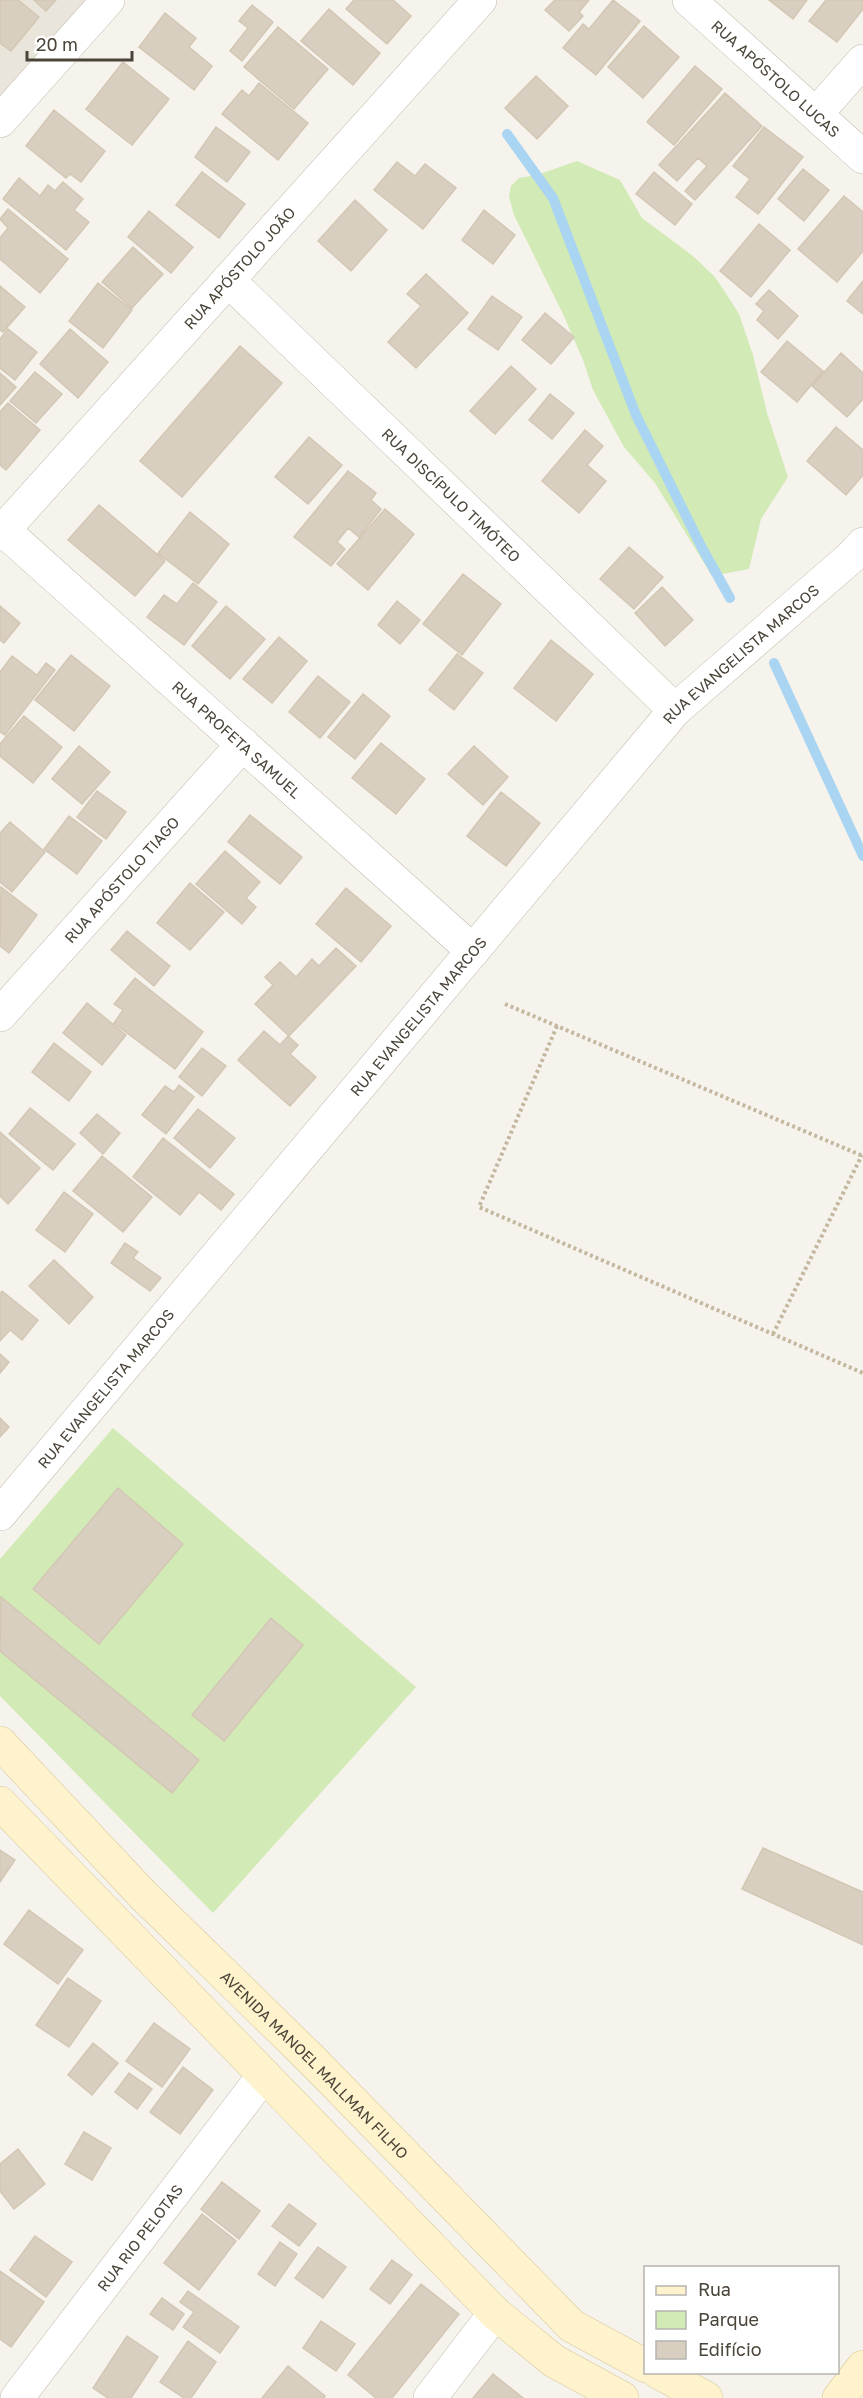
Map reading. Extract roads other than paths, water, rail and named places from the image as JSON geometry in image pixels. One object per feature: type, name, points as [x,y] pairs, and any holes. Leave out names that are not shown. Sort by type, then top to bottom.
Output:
[{"type":"street","points":[[3,111],[108,0]]},
{"type":"street","name":"RUA APÓSTOLO JOÃO","points":[[1,530],[480,0]]},
{"type":"street","name":"RUA APÓSTOLO LUCAS","points":[[689,0],[863,157]]},
{"type":"street","points":[[816,114],[863,62]]},
{"type":"street","name":"RUA DISCÍPULO TIMÓTEO","points":[[228,280],[675,710]]},
{"type":"street","name":"RUA PROFETA SAMUEL","points":[[1,530],[473,951]]},
{"type":"street","name":"RUA EVANGELISTA MARCOS","points":[[0,1514],[675,710],[859,558]]},
{"type":"street","name":"RUA APÓSTOLO TIAGO","points":[[0,1015],[243,744]]},
{"type":"street","name":"AVENIDA MANOEL MALLMAN FILHO","points":[[0,1743],[144,1896],[312,2060],[572,2326],[644,2365]]},
{"type":"street","points":[[0,1803],[495,2313],[554,2361],[622,2398]]},
{"type":"street","name":"RUA RIO PELOTAS","points":[[14,2394],[264,2075]]},
{"type":"street","points":[[430,2398],[495,2313]]},
{"type":"street","points":[[839,2398],[863,2367]]},
{"type":"street","points":[[660,2374],[706,2398]]},
{"type":"waterway","points":[[507,134],[553,198],[636,415],[702,548],[730,598]]},
{"type":"waterway","points":[[774,663],[863,856]]}]
